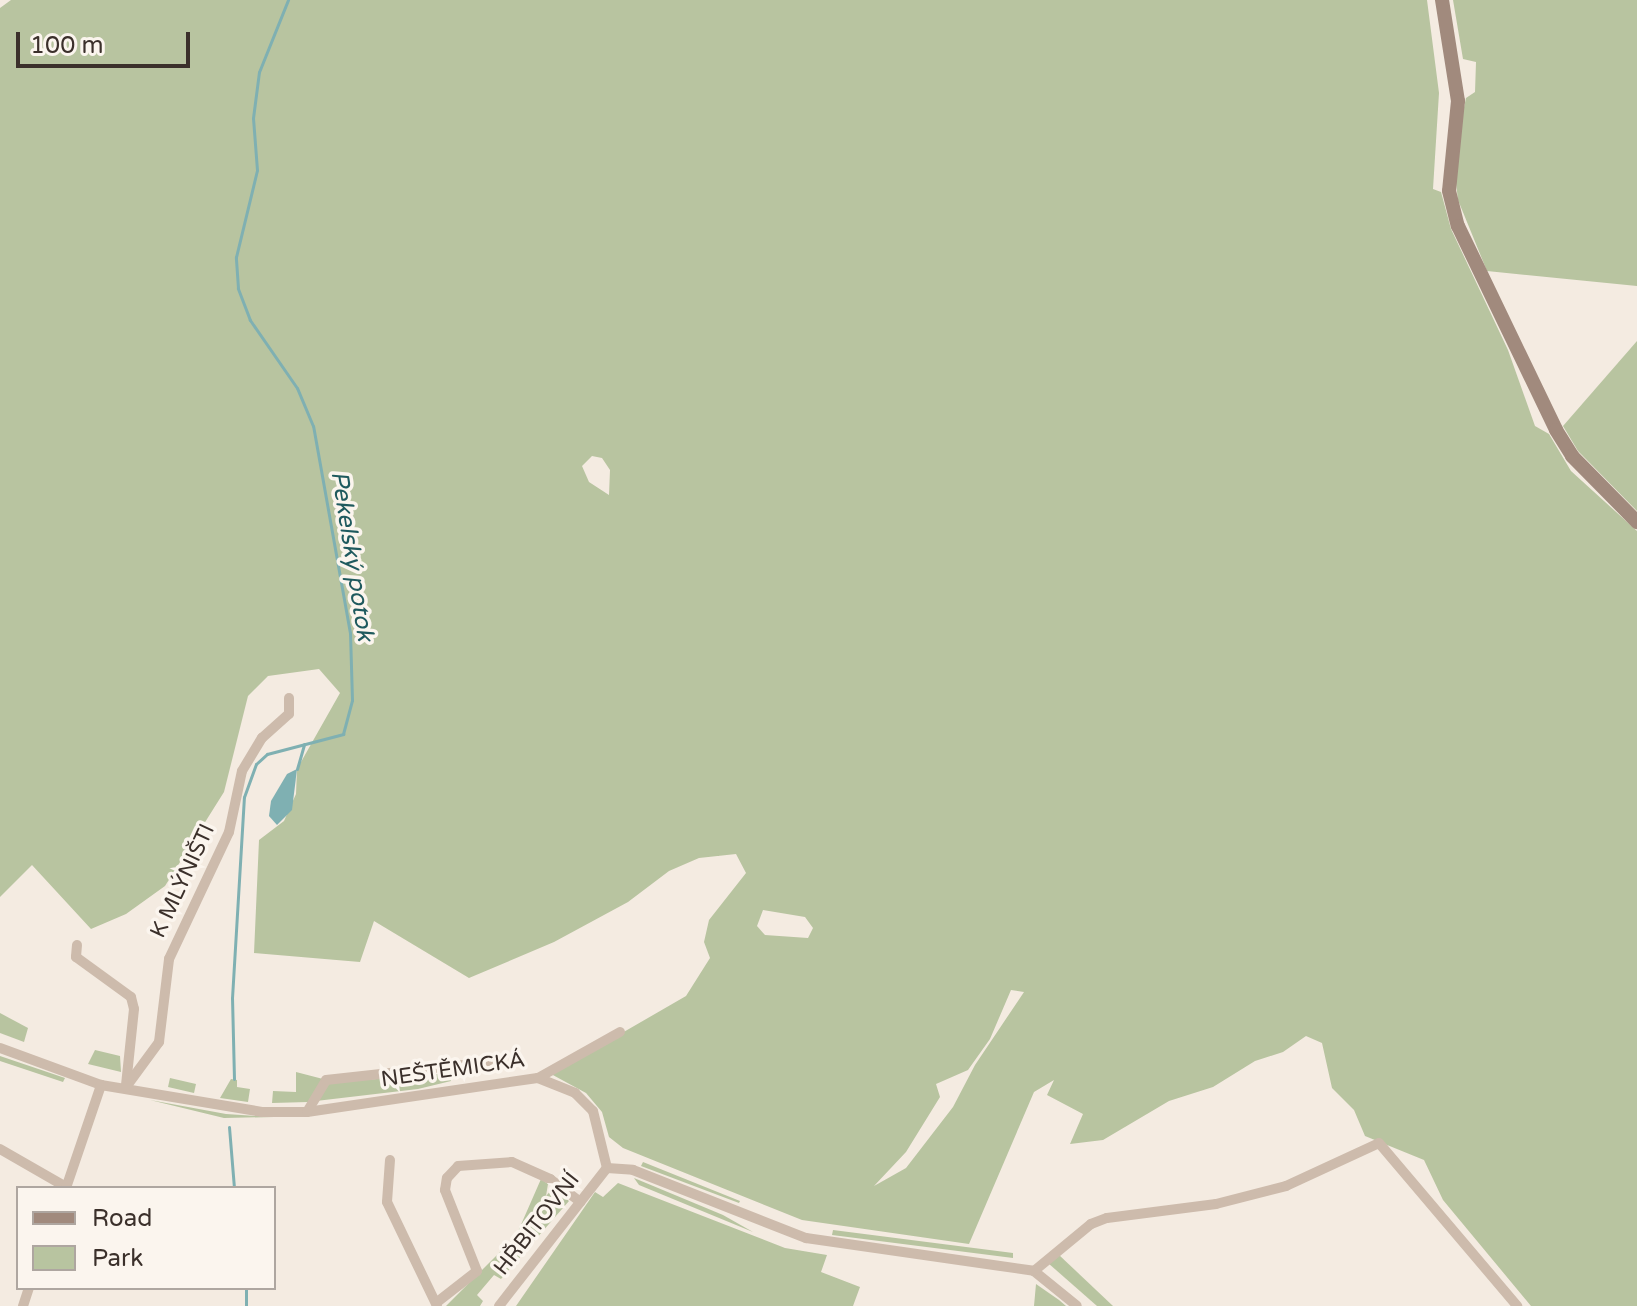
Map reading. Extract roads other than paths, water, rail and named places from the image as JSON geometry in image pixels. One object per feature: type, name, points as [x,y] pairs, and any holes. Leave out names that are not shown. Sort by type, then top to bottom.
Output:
[{"type":"street","points":[[1442,0],[1458,101],[1449,191],[1458,226],[1556,430],[1572,456],[1637,522]]},
{"type":"street","name":"K MLÝNIŠTI","points":[[126,1087],[159,1042],[169,959],[229,832],[242,771],[262,738],[289,714],[289,698]]},
{"type":"street","points":[[77,945],[76,957],[131,997],[126,1087]]},
{"type":"street","points":[[538,1078],[620,1032]]},
{"type":"street","name":"NEŠTĚMICKÁ","points":[[0,1048],[101,1085],[126,1087],[231,1110],[307,1112],[538,1078],[575,1093],[593,1111],[607,1168]]},
{"type":"street","points":[[307,1112],[326,1080],[488,1062]]},
{"type":"street","points":[[66,1186],[101,1085]]},
{"type":"street","points":[[1034,1271],[1091,1224],[1107,1218],[1216,1204],[1286,1186],[1379,1143],[1517,1306]]},
{"type":"street","points":[[0,1149],[64,1186]]},
{"type":"street","points":[[390,1160],[387,1202],[436,1305],[477,1271],[445,1190],[447,1178],[458,1166],[512,1162],[550,1179],[580,1202]]},
{"type":"street","points":[[607,1168],[633,1170],[806,1238],[1034,1271],[1077,1306]]},
{"type":"street","name":"HŘBITOVNÍ","points":[[499,1306],[607,1168]]},
{"type":"water","points":[[297,769],[292,810],[277,825],[269,816],[271,801],[287,774]]},
{"type":"waterway","name":"Pekelský potok","points":[[234,1079],[232,998],[244,797],[256,764],[267,754],[343,734],[352,700],[350,633],[313,426],[297,388],[250,320],[238,288],[236,257],[257,170],[253,118],[259,72],[288,0]]},
{"type":"waterway","points":[[297,769],[304,744]]},
{"type":"waterway","name":"Pekelský potok","points":[[229,1127],[234,1186]]},
{"type":"waterway","name":"Pekelský potok","points":[[246,1290],[246,1306]]}]
